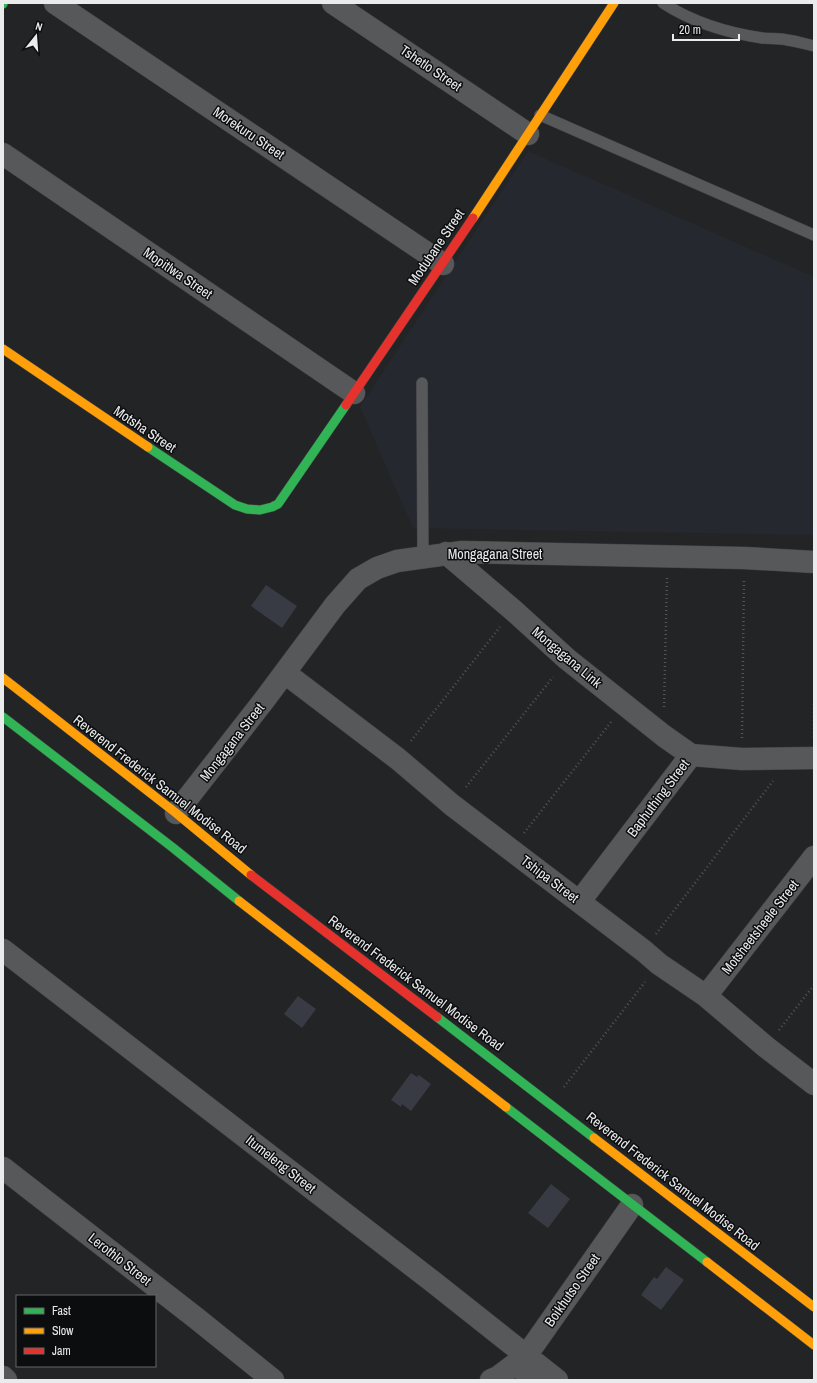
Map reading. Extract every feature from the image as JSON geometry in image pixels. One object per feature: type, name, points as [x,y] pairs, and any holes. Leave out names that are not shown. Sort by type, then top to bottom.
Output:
[{"type":"main road","name":"Modubane Street","points":[[278,504],[443,264],[614,3]]},
{"type":"main road","name":"Motsha Street","points":[[3,349],[230,502],[246,509],[255,510],[263,510],[278,504]]},
{"type":"main road","name":"Reverend Frederick Samuel Modise Road","points":[[3,678],[176,813],[256,878],[814,1307]]},
{"type":"main road","points":[[3,717],[814,1346]]},
{"type":"street","name":"Morekuru Street","points":[[55,3],[443,264]]},
{"type":"street","name":"Tshetlo Street","points":[[334,3],[528,134]]},
{"type":"street","name":"Mopitlwa Street","points":[[3,154],[354,393]]},
{"type":"street","name":"Mongagana Street","points":[[176,813],[285,674],[335,605],[358,579],[377,568],[397,561],[446,553],[474,552],[744,558],[814,562]]},
{"type":"street","name":"Mongagana Link","points":[[446,553],[513,610],[567,659],[664,736],[691,755]]},
{"type":"street","name":"Tshipa Street","points":[[285,674],[398,759],[452,805],[651,957],[706,996],[766,1047],[814,1084]]},
{"type":"street","name":"Baphuthing Street","points":[[580,902],[691,755],[742,759],[814,758]]},
{"type":"street","name":"Motsheetsheele Street","points":[[706,996],[814,857]]},
{"type":"street","name":"Itumeleng Street","points":[[3,950],[432,1281],[557,1380]]},
{"type":"street","name":"Lerothlo Street","points":[[3,1168],[196,1318],[273,1380]]},
{"type":"street","name":"Boikhutso Street","points":[[490,1380],[498,1377],[526,1356],[632,1205]]},
{"type":"street","points":[[526,1356],[527,1380]]},
{"type":"street","points":[[3,1377],[6,1380]]},
{"type":"lane","points":[[663,3],[676,12],[690,18],[739,33],[763,38],[787,40],[814,46]]},
{"type":"lane","points":[[540,115],[814,234]]},
{"type":"lane","points":[[422,383],[423,557]]},
{"type":"path","points":[[664,736],[667,557]]},
{"type":"path","points":[[742,759],[744,558]]},
{"type":"path","points":[[398,759],[513,610]]},
{"type":"path","points":[[452,805],[567,659]]},
{"type":"path","points":[[814,704],[814,758]]},
{"type":"path","points":[[512,850],[624,705]]},
{"type":"path","points":[[551,1104],[651,957],[791,758]]},
{"type":"path","points":[[766,1047],[814,985]]},
{"type":"shaded area","points":[[528,151],[814,277],[814,535],[413,528],[360,407]]},
{"type":"building","points":[[266,585],[297,606],[282,628],[251,606]]},
{"type":"building","points":[[298,996],[316,1009],[302,1028],[284,1014]]},
{"type":"building","points":[[411,1073],[417,1077],[419,1075],[431,1084],[411,1111],[402,1104],[401,1107],[391,1100]]},
{"type":"building","points":[[551,1184],[570,1199],[548,1228],[528,1213]]},
{"type":"building","points":[[666,1267],[684,1280],[661,1310],[641,1295],[654,1277],[657,1279]]},
{"type":"traffic: fast","points":[[148,447],[235,505],[247,509],[260,510],[278,504],[346,405]]},
{"type":"traffic: fast","points":[[3,717],[172,847],[239,901]]},
{"type":"traffic: fast","points":[[437,1017],[594,1138]]},
{"type":"traffic: fast","points":[[506,1107],[707,1262]]},
{"type":"traffic: slow","points":[[473,218],[614,3]]},
{"type":"traffic: slow","points":[[3,349],[148,447]]},
{"type":"traffic: slow","points":[[3,678],[176,813],[251,875]]},
{"type":"traffic: slow","points":[[239,901],[506,1107]]},
{"type":"traffic: slow","points":[[594,1138],[814,1307]]},
{"type":"traffic: slow","points":[[707,1262],[814,1345]]},
{"type":"traffic: jam","points":[[346,405],[473,218]]},
{"type":"traffic: jam","points":[[251,875],[437,1017]]}]
